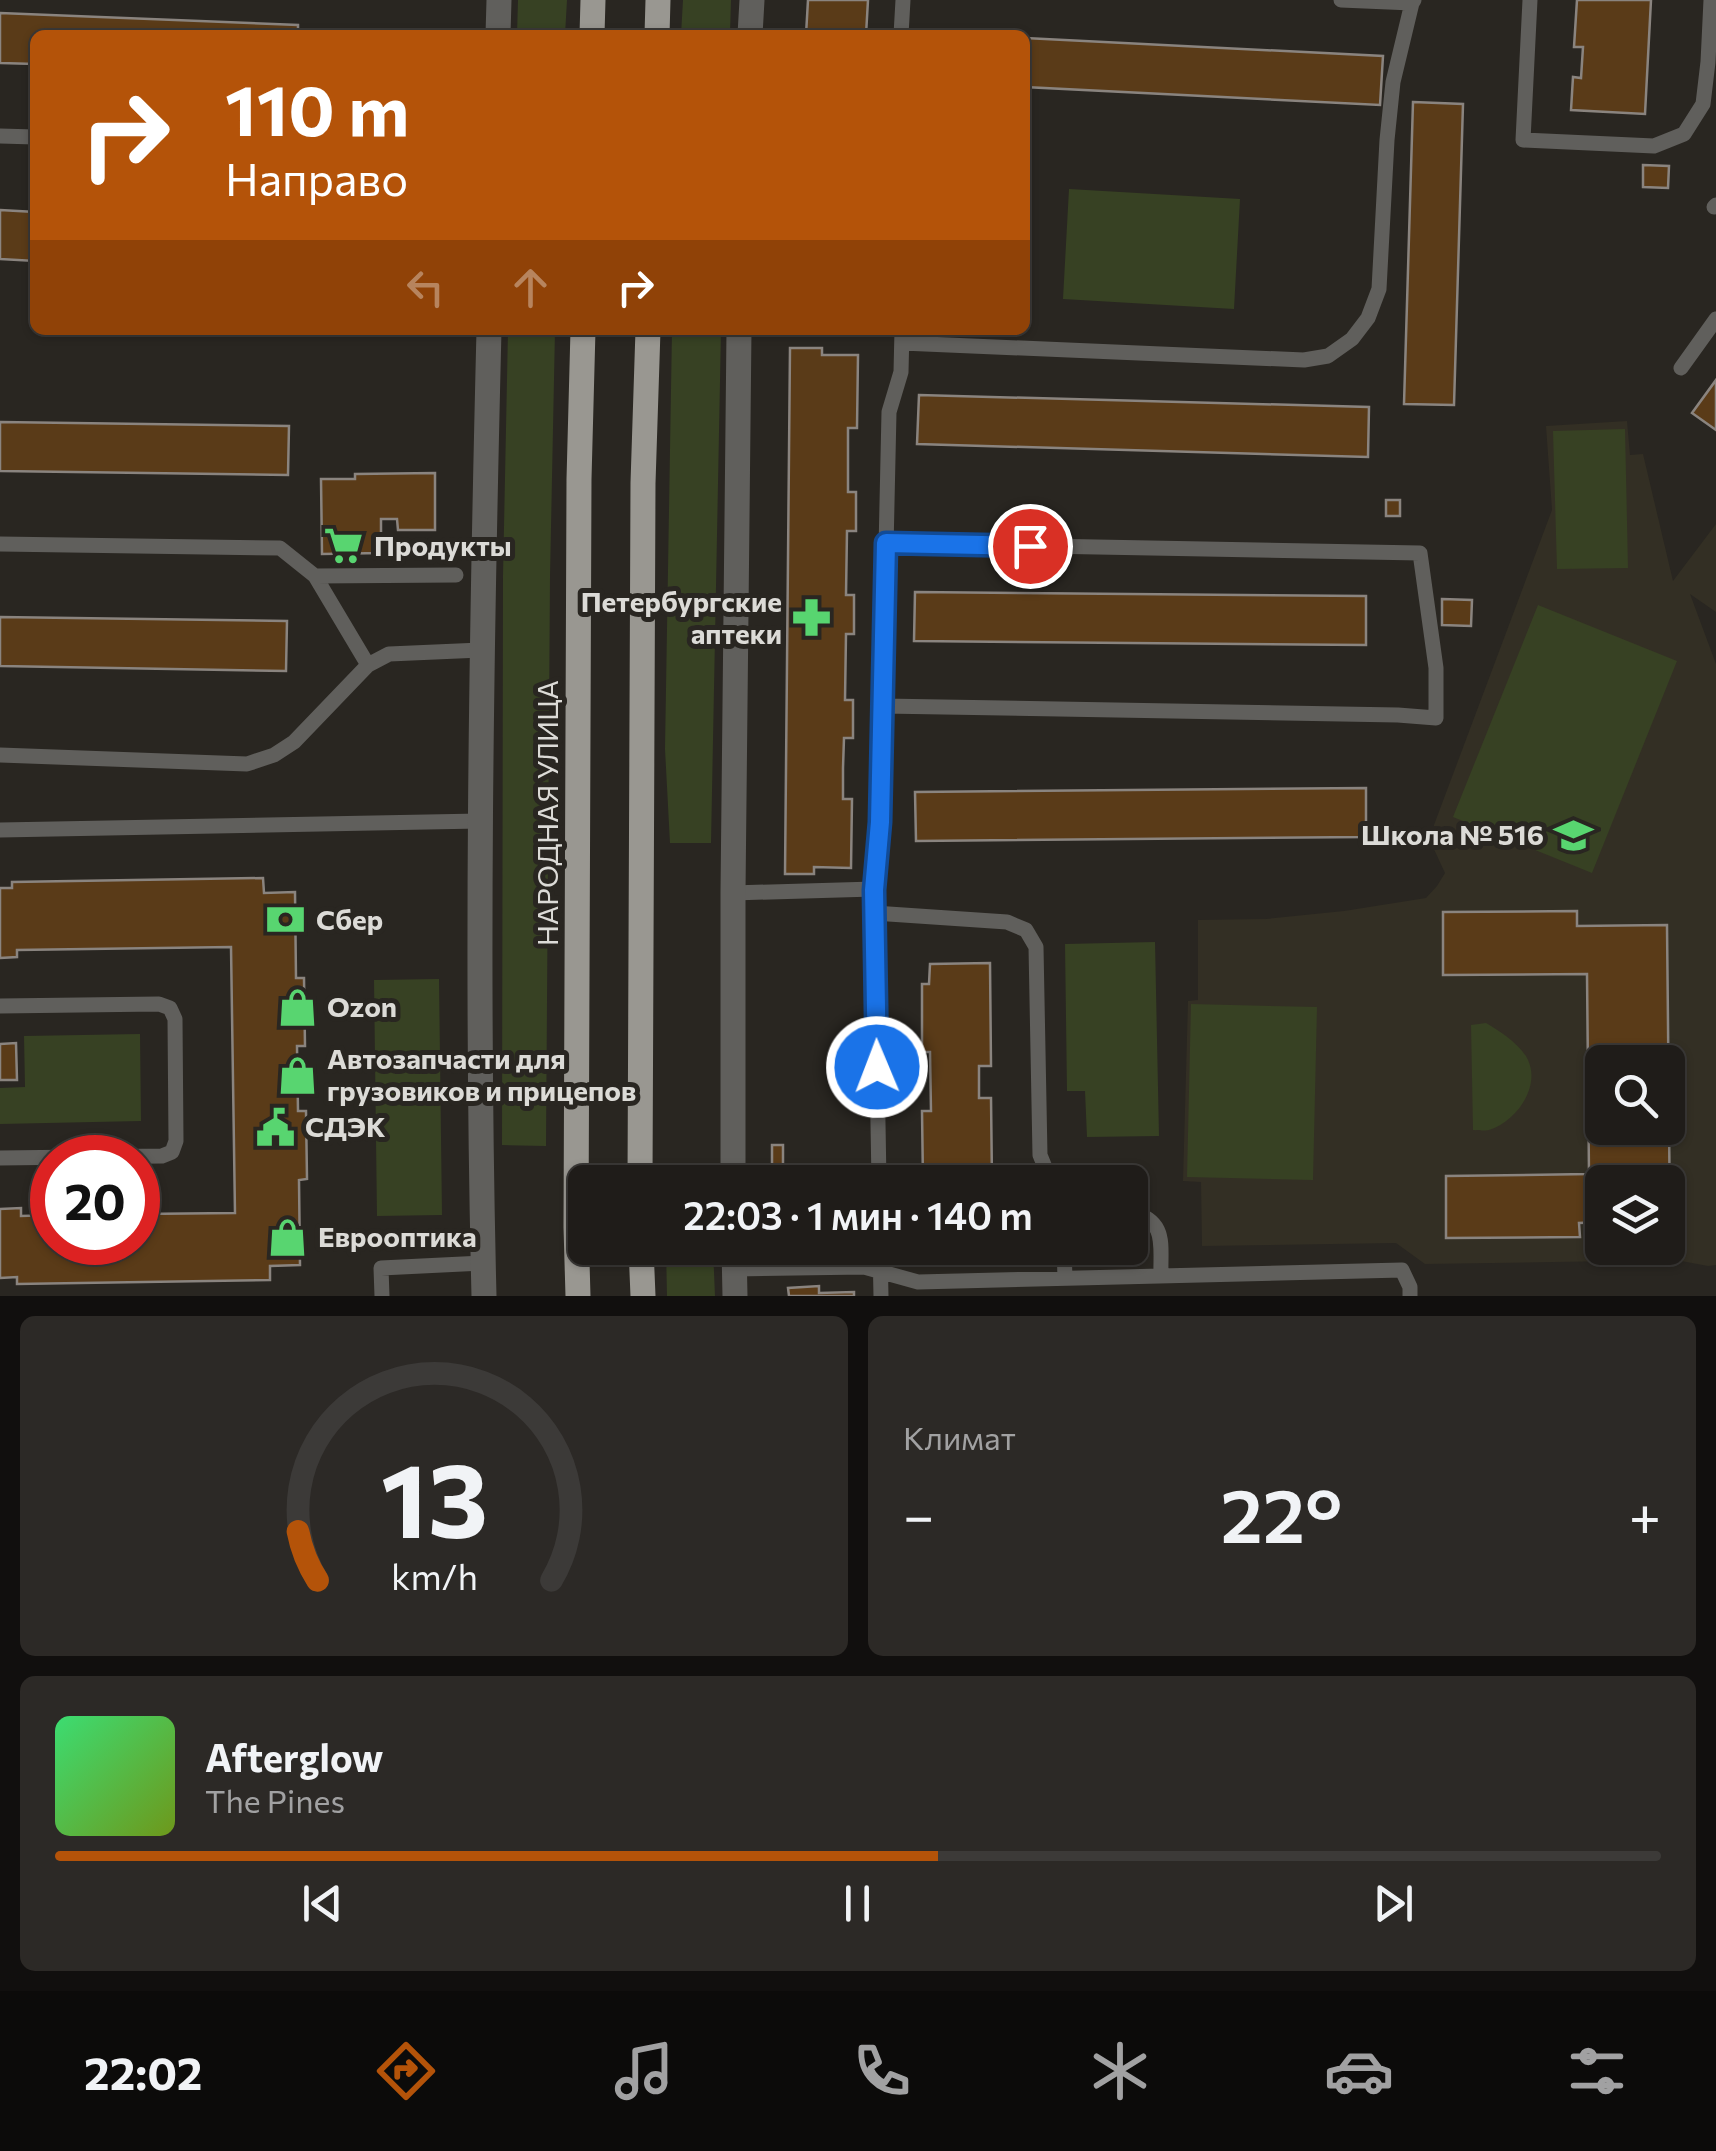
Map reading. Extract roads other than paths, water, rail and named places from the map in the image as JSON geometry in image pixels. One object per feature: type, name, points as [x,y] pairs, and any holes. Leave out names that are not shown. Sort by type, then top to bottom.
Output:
[{"type":"main road","points":[[592,30],[593,0]]},
{"type":"main road","points":[[657,30],[658,0]]},
{"type":"main road","name":"НАРОДНАЯ УЛИЦА","points":[[578,1296],[579,479],[583,335]]},
{"type":"main road","points":[[640,1165],[643,482],[648,335]]},
{"type":"main road","points":[[642,1265],[643,1296]]},
{"type":"street","points":[[498,30],[499,0]]},
{"type":"street","points":[[750,30],[752,0]]},
{"type":"street","points":[[484,1296],[480,821],[488,335]]},
{"type":"street","points":[[733,1165],[739,335]]},
{"type":"street","points":[[734,1265],[735,1296]]},
{"type":"lane","points":[[902,30],[903,0]]},
{"type":"lane","points":[[879,1165],[874,890],[880,822],[889,412],[901,372],[902,336],[1304,360],[1328,356],[1352,339],[1368,318],[1379,289],[1393,82],[1413,2],[1341,0]]},
{"type":"lane","points":[[1530,0],[1522,140],[1654,146],[1684,134],[1703,104],[1713,64],[1712,0]]},
{"type":"lane","points":[[0,136],[30,137]]},
{"type":"lane","points":[[1681,368],[1716,320]]},
{"type":"lane","points":[[883,706],[1436,718],[1436,668],[1420,553],[886,543]]},
{"type":"lane","points":[[0,544],[280,548],[316,576],[368,665]]},
{"type":"lane","points":[[316,576],[456,575]]},
{"type":"lane","points":[[0,755],[247,764],[274,756],[294,742],[368,665],[389,654],[481,650]]},
{"type":"lane","points":[[0,830],[480,821]]},
{"type":"lane","points":[[733,893],[874,890]]},
{"type":"lane","points":[[874,914],[1007,922],[1026,930],[1036,947],[1040,1155],[1044,1165]]},
{"type":"lane","points":[[0,1006],[159,1004],[170,1008],[174,1018],[176,1141],[172,1152],[162,1156],[0,1158]]},
{"type":"lane","points":[[1148,1219],[1160,1230],[1161,1276]]},
{"type":"lane","points":[[382,1296],[381,1268],[483,1263]]},
{"type":"lane","points":[[835,1265],[864,1267],[918,1282],[1402,1270],[1410,1296]]},
{"type":"lane","points":[[880,1265],[881,1296]]},
{"type":"lane","points":[[1065,1265],[1065,1278]]},
{"type":"place","name":"Продукты","points":[[344,546]]},
{"type":"place","name":"Петербургские аптеки","points":[[812,618]]},
{"type":"place","name":"Школа № 516","points":[[1574,835]]},
{"type":"place","name":"Сбер","points":[[286,920]]},
{"type":"place","name":"Ozon","points":[[297,1007]]},
{"type":"place","name":"Автозапчасти для грузовиков и прицепов","points":[[297,1075]]},
{"type":"place","name":"СДЭК","points":[[275,1127]]},
{"type":"place","name":"Еврооптика","points":[[288,1237]]}]
